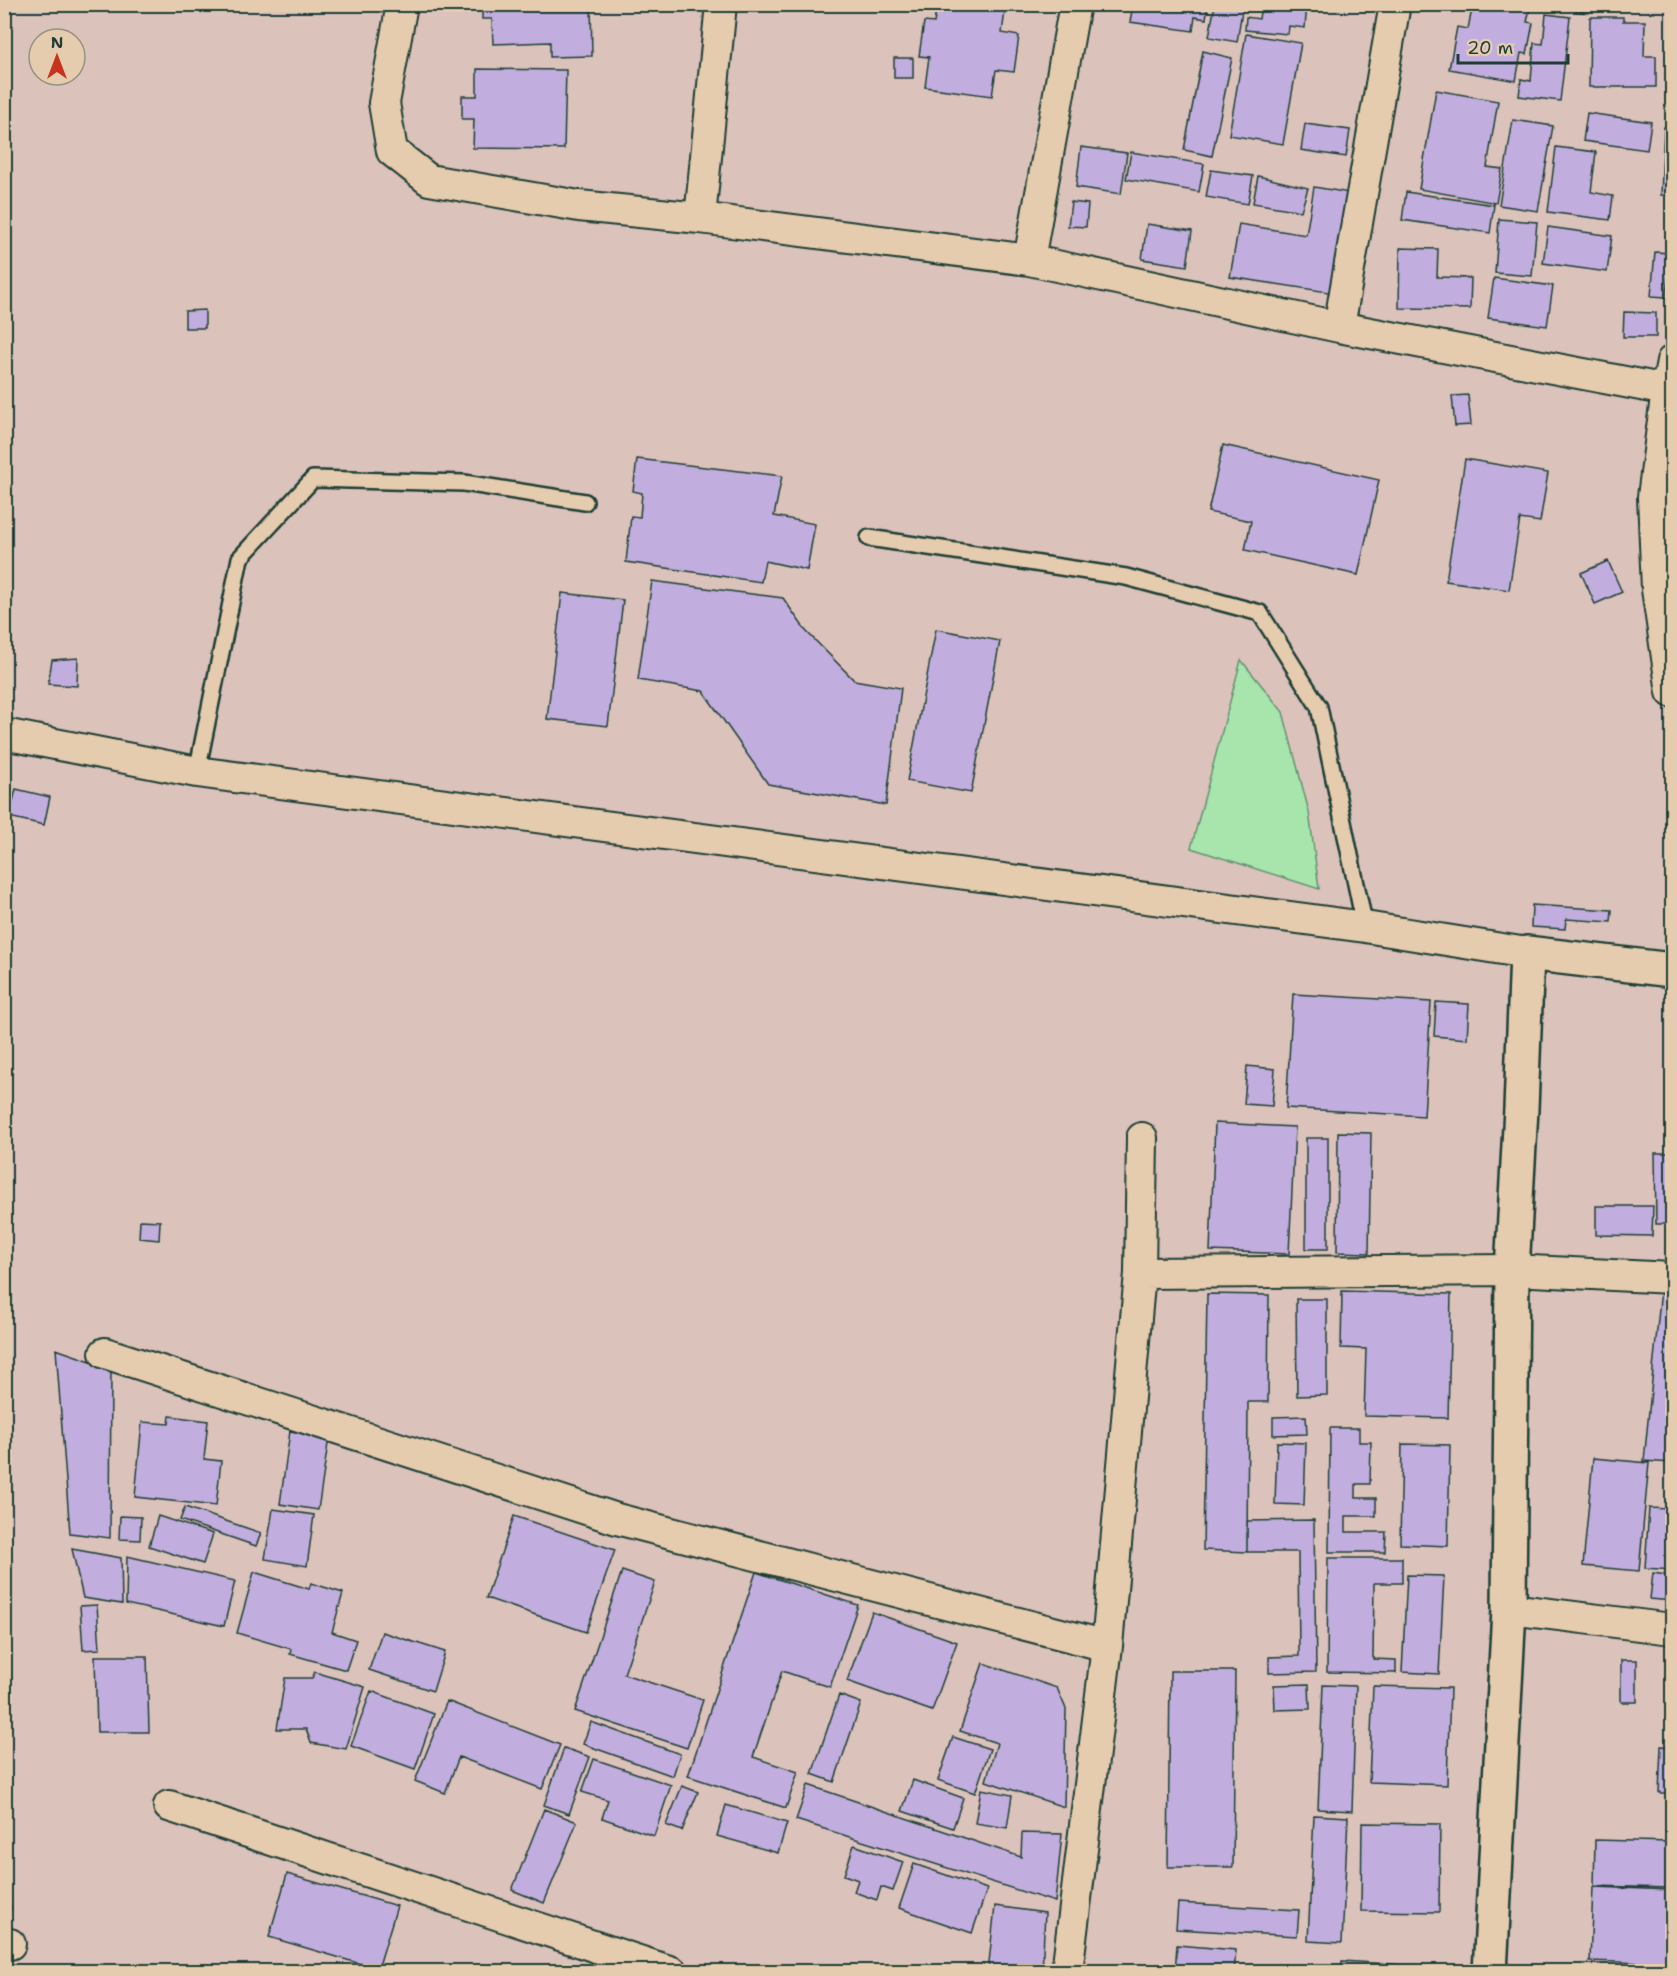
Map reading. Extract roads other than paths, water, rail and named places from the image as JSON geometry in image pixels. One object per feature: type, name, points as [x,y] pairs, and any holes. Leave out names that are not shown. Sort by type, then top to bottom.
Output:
[{"type":"street","points":[[402,4],[384,103],[392,151],[429,180],[579,206],[700,218],[1029,260],[1339,327],[1670,376],[1653,497],[1665,591],[1672,692]]},
{"type":"street","points":[[700,218],[722,4]]},
{"type":"street","points":[[1029,260],[1075,4]]},
{"type":"street","points":[[1339,327],[1395,4]]},
{"type":"street","points":[[4,734],[197,772],[1365,927],[1527,953],[1672,970]]},
{"type":"street","points":[[1490,1971],[1509,1609],[1512,1270],[1527,953]]},
{"type":"street","points":[[1067,1971],[1107,1646],[1140,1273],[1142,1138]]},
{"type":"street","points":[[1140,1273],[1512,1270],[1672,1278]]},
{"type":"street","points":[[105,1353],[617,1519],[1107,1646]]},
{"type":"street","points":[[1509,1609],[1672,1629]]},
{"type":"street","points":[[169,1806],[672,1971]]},
{"type":"lane","points":[[197,772],[240,558],[313,479],[464,483],[585,502]]},
{"type":"lane","points":[[868,538],[1126,577],[1260,613],[1319,707],[1365,927]]}]
